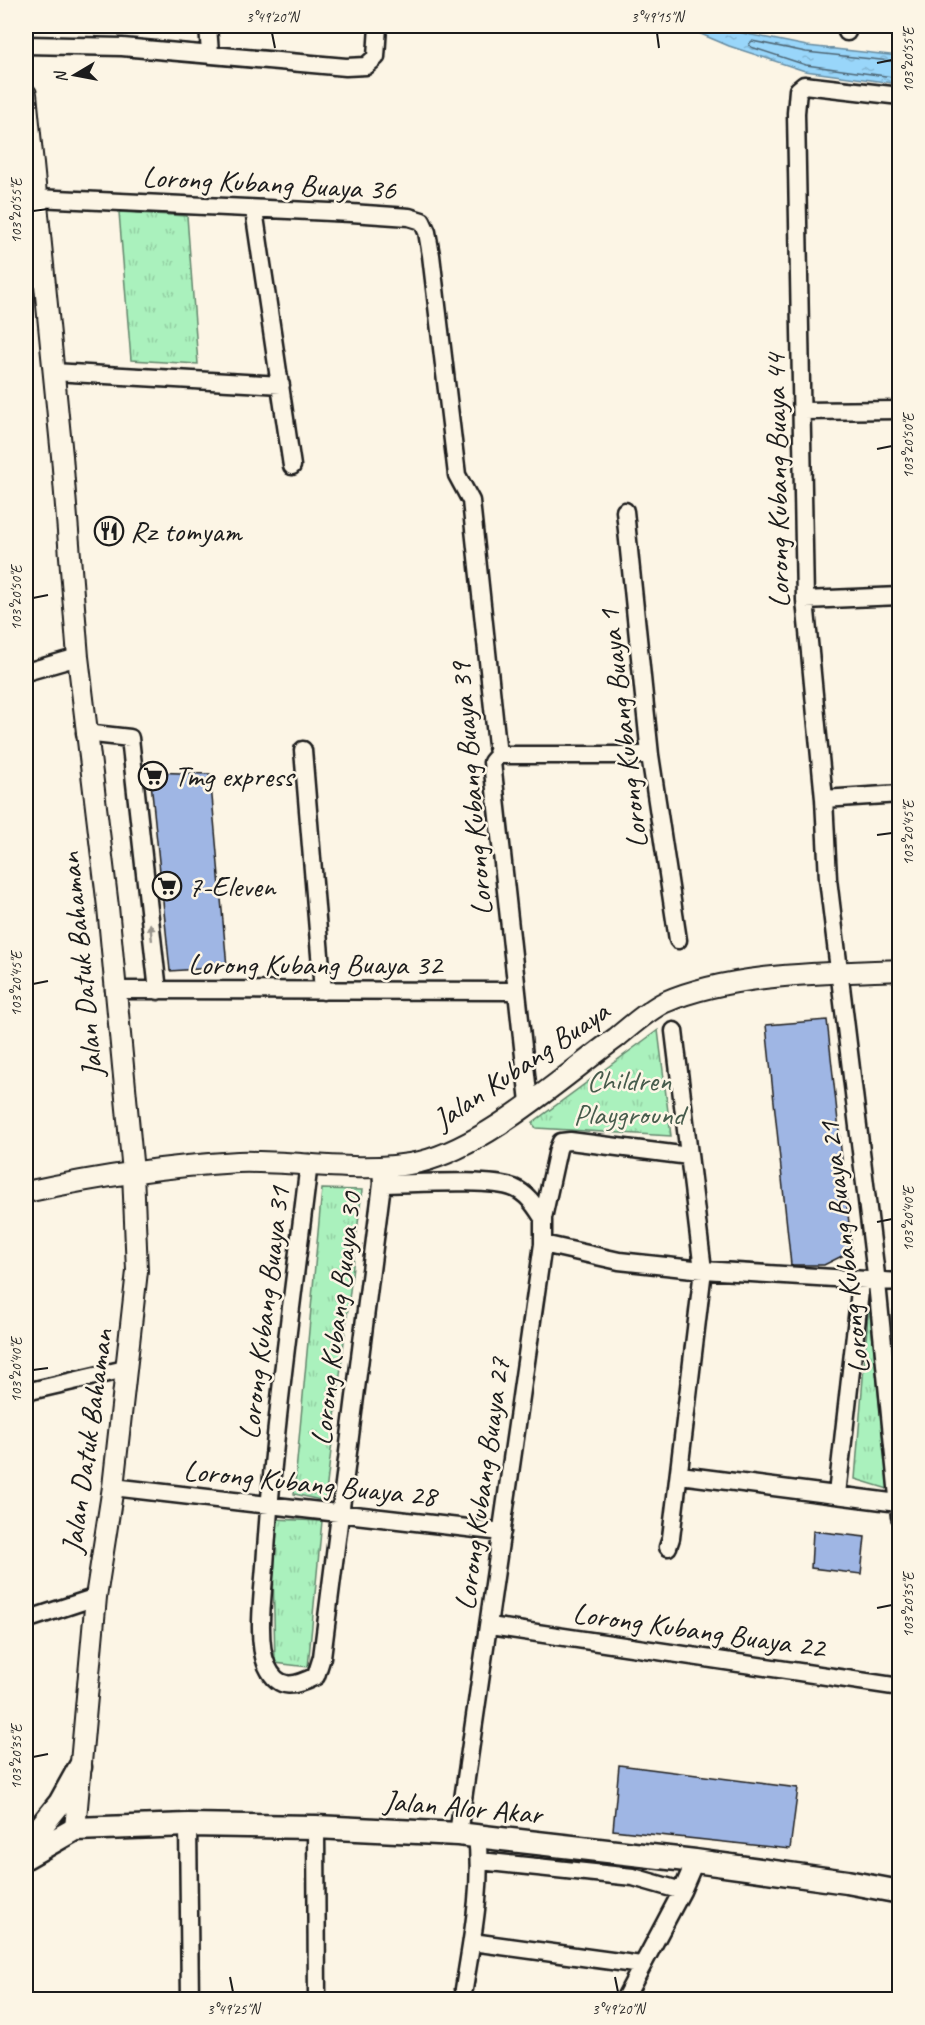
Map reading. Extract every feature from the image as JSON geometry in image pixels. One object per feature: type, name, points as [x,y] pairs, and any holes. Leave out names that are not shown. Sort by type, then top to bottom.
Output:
[{"type":"main road","points":[[26,1845],[60,1803],[80,1767]]},
{"type":"main road","name":"Jalan Alor Akar","points":[[26,1857],[75,1829],[188,1825],[316,1827],[468,1835],[695,1861],[900,1892]]},
{"type":"street","points":[[208,26],[210,53]]},
{"type":"street","points":[[26,45],[122,47],[210,53],[346,68],[366,66],[376,57],[378,26]]},
{"type":"street","name":"Lorong Kubang Buaya 44","points":[[838,973],[805,600],[798,90],[804,85],[815,85],[900,96]]},
{"type":"street","name":"Jalan Datuk Bahaman","points":[[26,94],[31,200],[62,456],[78,657],[108,907],[114,990],[133,1172],[137,1271],[113,1487],[96,1597],[75,1829]]},
{"type":"street","name":"Lorong Kubang Buaya 36","points":[[31,200],[351,213],[422,221],[427,232],[431,255],[457,475]]},
{"type":"street","points":[[254,210],[292,466]]},
{"type":"street","points":[[53,372],[281,385]]},
{"type":"street","points":[[802,411],[900,410]]},
{"type":"street","name":"Lorong Kubang Buaya 39","points":[[457,475],[471,501],[498,755],[492,762],[515,992],[529,1102]]},
{"type":"street","name":"Lorong Kubang Buaya 1","points":[[625,512],[650,755],[678,940]]},
{"type":"street","points":[[805,600],[900,596]]},
{"type":"street","points":[[26,672],[78,657]]},
{"type":"street","points":[[86,733],[130,738],[158,991]]},
{"type":"street","points":[[303,750],[323,991]]},
{"type":"street","points":[[498,755],[650,755]]},
{"type":"street","points":[[824,799],[900,794]]},
{"type":"street","name":"Jalan Kubang Buaya","points":[[26,1192],[133,1172],[238,1162],[309,1163],[381,1175],[445,1154],[490,1129],[663,1003],[706,987],[838,973],[900,970]]},
{"type":"street","name":"Lorong Kubang Buaya 21","points":[[838,973],[869,1282],[894,1389],[899,1510]]},
{"type":"street","name":"Lorong Kubang Buaya 32","points":[[114,990],[515,992]]},
{"type":"street","points":[[668,1547],[680,1475],[703,1270],[674,1031]]},
{"type":"street","name":"Lorong Kubang Buaya 27","points":[[464,1989],[472,1942],[480,1861],[468,1835],[490,1626],[543,1244],[543,1218],[561,1142],[570,1141],[689,1156]]},
{"type":"street","name":"Lorong Kubang Buaya 31","points":[[309,1163],[268,1505],[262,1616],[267,1666],[275,1678],[285,1684],[297,1686],[316,1676],[322,1657],[338,1514]]},
{"type":"street","points":[[381,1175],[513,1188],[531,1200],[543,1218]]},
{"type":"street","name":"Lorong Kubang Buaya 30","points":[[338,1514],[381,1175]]},
{"type":"street","points":[[543,1244],[619,1260],[703,1270],[869,1282],[900,1282]]},
{"type":"street","points":[[837,1494],[869,1282]]},
{"type":"street","points":[[26,1392],[125,1369]]},
{"type":"street","points":[[680,1475],[837,1494],[899,1510]]},
{"type":"street","name":"Lorong Kubang Buaya 28","points":[[113,1487],[502,1532]]},
{"type":"street","points":[[26,1620],[96,1597]]},
{"type":"street","name":"Lorong Kubang Buaya 22","points":[[490,1626],[900,1687]]},
{"type":"street","points":[[188,1825],[190,2000]]},
{"type":"street","points":[[316,1827],[317,2000]]},
{"type":"street","points":[[633,1877],[640,1855]]},
{"type":"street","points":[[480,1861],[633,1877],[682,1891]]},
{"type":"street","points":[[624,2000],[640,1965],[682,1891],[695,1861]]},
{"type":"street","points":[[472,1942],[640,1965]]},
{"type":"green space","points":[[119,212],[187,216],[198,364],[131,360]]},
{"type":"green space","name":"Children Playground","points":[[658,1030],[671,1136],[536,1128],[532,1123]]},
{"type":"green space","points":[[322,1189],[362,1190],[325,1501],[294,1494]]},
{"type":"green space","points":[[869,1302],[888,1489],[855,1479]]},
{"type":"green space","points":[[272,1519],[322,1521],[308,1667],[275,1663]]},
{"type":"water","points":[[682,26],[722,26],[742,33],[807,46],[899,56],[899,84],[805,71],[729,46]]},
{"type":"building","points":[[150,772],[210,774],[227,967],[170,971]]},
{"type":"building","points":[[827,1020],[852,1251],[824,1265],[791,1265],[766,1025]]},
{"type":"building","points":[[813,1531],[865,1537],[861,1574],[811,1568]]},
{"type":"building","points":[[619,1765],[798,1788],[790,1849],[613,1830]]},
{"type":"place","name":"Rz tomyam","points":[[109,531]]},
{"type":"place","name":"Tmg express","points":[[153,776]]},
{"type":"place","name":"7-Eleven","points":[[167,886]]}]
